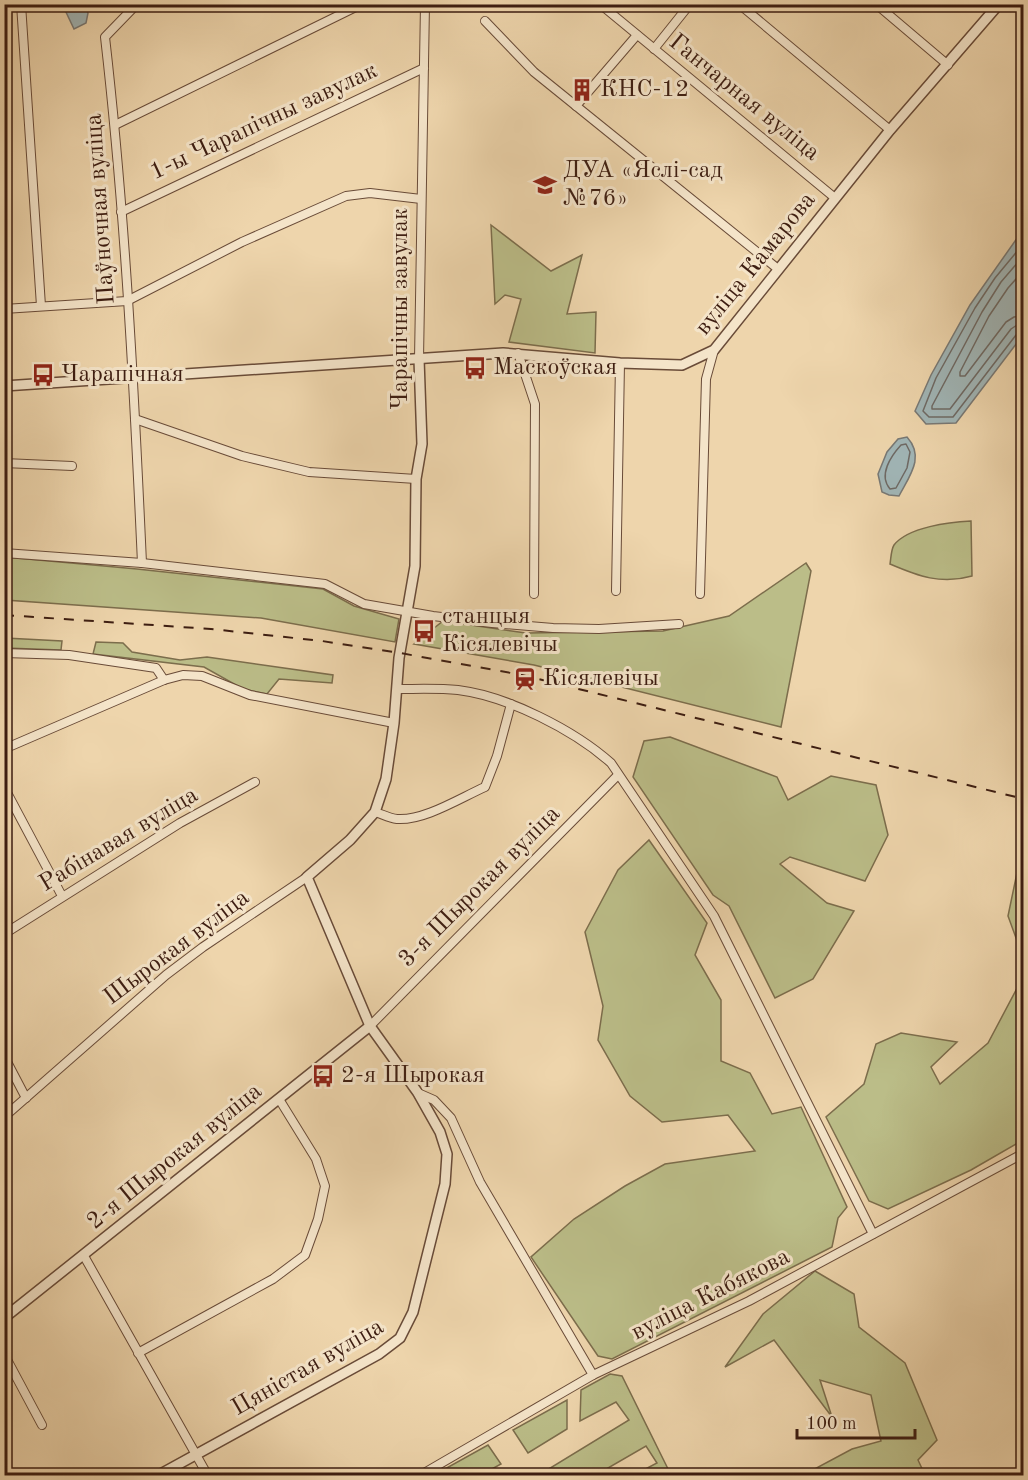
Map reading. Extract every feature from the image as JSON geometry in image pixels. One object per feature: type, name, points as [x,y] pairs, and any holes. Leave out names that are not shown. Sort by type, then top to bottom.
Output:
[{"type":"street","points":[[21,4],[40,306]]},
{"type":"street","name":"Паўночная вуліца","points":[[137,4],[105,37],[115,125],[133,378],[142,563]]},
{"type":"street","points":[[115,125],[362,4]]},
{"type":"street","name":"Чарапічны завулак","points":[[409,612],[415,566],[416,479],[422,444],[419,359],[425,4]]},
{"type":"street","name":"Ганчарная вуліца","points":[[600,4],[835,198]]},
{"type":"street","points":[[654,49],[690,4]]},
{"type":"street","points":[[739,4],[890,130]]},
{"type":"street","points":[[876,4],[948,65]]},
{"type":"street","name":"вуліца Камарова","points":[[4,386],[518,353],[620,363],[682,365],[714,350],[890,130],[999,4]]},
{"type":"street","points":[[485,21],[534,72],[778,268]]},
{"type":"street","points":[[576,106],[637,35]]},
{"type":"street","name":"1-ы Чарапічны завулак","points":[[121,212],[424,68]]},
{"type":"street","points":[[4,309],[127,301],[242,242],[346,196],[370,193],[421,199]]},
{"type":"street","points":[[700,594],[706,379],[714,350]]},
{"type":"street","points":[[518,353],[535,404],[534,594]]},
{"type":"street","points":[[616,591],[620,363]]},
{"type":"street","points":[[135,419],[242,456],[309,472],[416,479]]},
{"type":"street","points":[[4,463],[72,466]]},
{"type":"street","points":[[4,553],[142,563],[325,584],[364,604],[492,623],[599,629],[679,624]]},
{"type":"street","name":"Шырокая вуліца","points":[[4,1117],[166,975],[203,947],[307,877],[350,840],[375,812],[386,779],[400,653],[409,612]]},
{"type":"street","points":[[4,653],[69,655],[156,668],[164,680]]},
{"type":"street","points":[[4,749],[164,680],[183,675],[202,676],[250,695],[394,723]]},
{"type":"street","points":[[397,689],[459,690],[511,704],[580,740],[611,763],[714,916],[873,1234]]},
{"type":"street","points":[[375,812],[394,819],[408,819],[436,810],[484,787],[494,766],[511,704]]},
{"type":"street","name":"3-я Шырокая вуліца","points":[[370,1026],[618,775]]},
{"type":"street","name":"Рабінавая вуліца","points":[[4,934],[180,823],[255,782]]},
{"type":"street","points":[[4,787],[8,803],[62,896]]},
{"type":"street","name":"Цяністая вуліца","points":[[157,1476],[379,1354],[404,1332],[420,1289],[445,1184],[447,1154],[440,1132],[418,1093],[370,1026],[307,877]]},
{"type":"street","name":"2-я Шырокая вуліца","points":[[4,1318],[370,1026]]},
{"type":"street","points":[[4,1056],[26,1098]]},
{"type":"street","points":[[418,1093],[434,1101],[451,1118],[480,1182],[593,1375]]},
{"type":"street","points":[[138,1353],[273,1279],[305,1255],[318,1219],[325,1186],[316,1158],[279,1099]]},
{"type":"street","name":"вуліца Кабякова","points":[[418,1476],[593,1375],[749,1301],[1023,1153]]},
{"type":"street","points":[[84,1256],[208,1476]]},
{"type":"street","points":[[4,1354],[42,1425]]},
{"type":"green space","points":[[491,225],[551,271],[582,255],[567,314],[596,312],[595,353],[509,342],[521,299],[505,295],[495,304]]},
{"type":"green space","points":[[971,521],[972,576],[950,580],[930,578],[890,564],[894,545],[909,534],[941,524]]},
{"type":"green space","points":[[5,557],[323,589],[354,606],[399,619],[395,642],[261,618],[5,600]]},
{"type":"green space","points":[[806,563],[811,571],[781,727],[534,665],[414,644],[443,621],[526,633],[663,631],[729,616]]},
{"type":"green space","points":[[5,638],[62,641],[61,650],[5,648]]},
{"type":"green space","points":[[96,642],[123,643],[132,652],[180,660],[207,657],[333,675],[332,683],[279,679],[267,694],[243,689],[204,667],[93,654]]},
{"type":"green space","points":[[670,737],[777,777],[788,800],[831,776],[876,785],[888,835],[865,881],[790,857],[780,864],[827,903],[854,911],[813,979],[775,998],[729,906],[713,895],[633,777],[644,741]]},
{"type":"green space","points":[[649,840],[707,923],[695,955],[721,1000],[721,1061],[750,1073],[772,1114],[801,1107],[847,1207],[838,1218],[832,1247],[612,1359],[598,1356],[531,1257],[574,1219],[625,1186],[665,1164],[755,1151],[728,1115],[662,1122],[630,1096],[598,1040],[603,1006],[585,932],[618,870]]},
{"type":"green space","points":[[1024,861],[1023,957],[1008,916],[1019,863]]},
{"type":"green space","points":[[1023,977],[1023,1140],[971,1170],[888,1209],[869,1201],[826,1117],[864,1084],[876,1044],[901,1033],[957,1042],[931,1067],[940,1084],[988,1043]]},
{"type":"green space","points":[[815,1271],[854,1294],[859,1327],[905,1363],[937,1440],[918,1460],[925,1475],[808,1475],[807,1473],[852,1449],[881,1441],[871,1395],[820,1380],[832,1417],[774,1340],[725,1367],[763,1314]]},
{"type":"green space","points":[[610,1374],[622,1376],[671,1475],[634,1475],[657,1463],[646,1446],[596,1475],[543,1475],[542,1473],[629,1420],[616,1402],[580,1421],[581,1390]]},
{"type":"green space","points":[[567,1400],[567,1429],[528,1453],[513,1430]]},
{"type":"green space","points":[[488,1445],[501,1464],[481,1475],[434,1475]]},
{"type":"water","points":[[72,5],[85,5],[88,13],[86,23],[74,29],[65,10]]},
{"type":"water","points":[[1020,234],[1023,269],[1023,335],[956,423],[926,424],[915,411],[931,375],[970,305]]},
{"type":"water","points":[[907,437],[915,452],[914,466],[899,496],[889,495],[882,492],[878,474],[887,452],[898,439]]},
{"type":"railway","points":[[4,615],[211,629],[322,641],[522,675],[1024,799]]},
{"type":"place","name":"КНС-12","points":[[582,90]]},
{"type":"place","name":"ДУА «Яслі-сад №76»","points":[[545,185]]},
{"type":"place","name":"Маскоўская","points":[[475,368]]},
{"type":"place","name":"Чарапічная","points":[[43,375]]},
{"type":"place","name":"станцыя Кісялевічы","points":[[424,631]]},
{"type":"place","name":"Кісялевічы","points":[[525,679]]},
{"type":"place","name":"2-я Шырокая","points":[[323,1076]]}]
